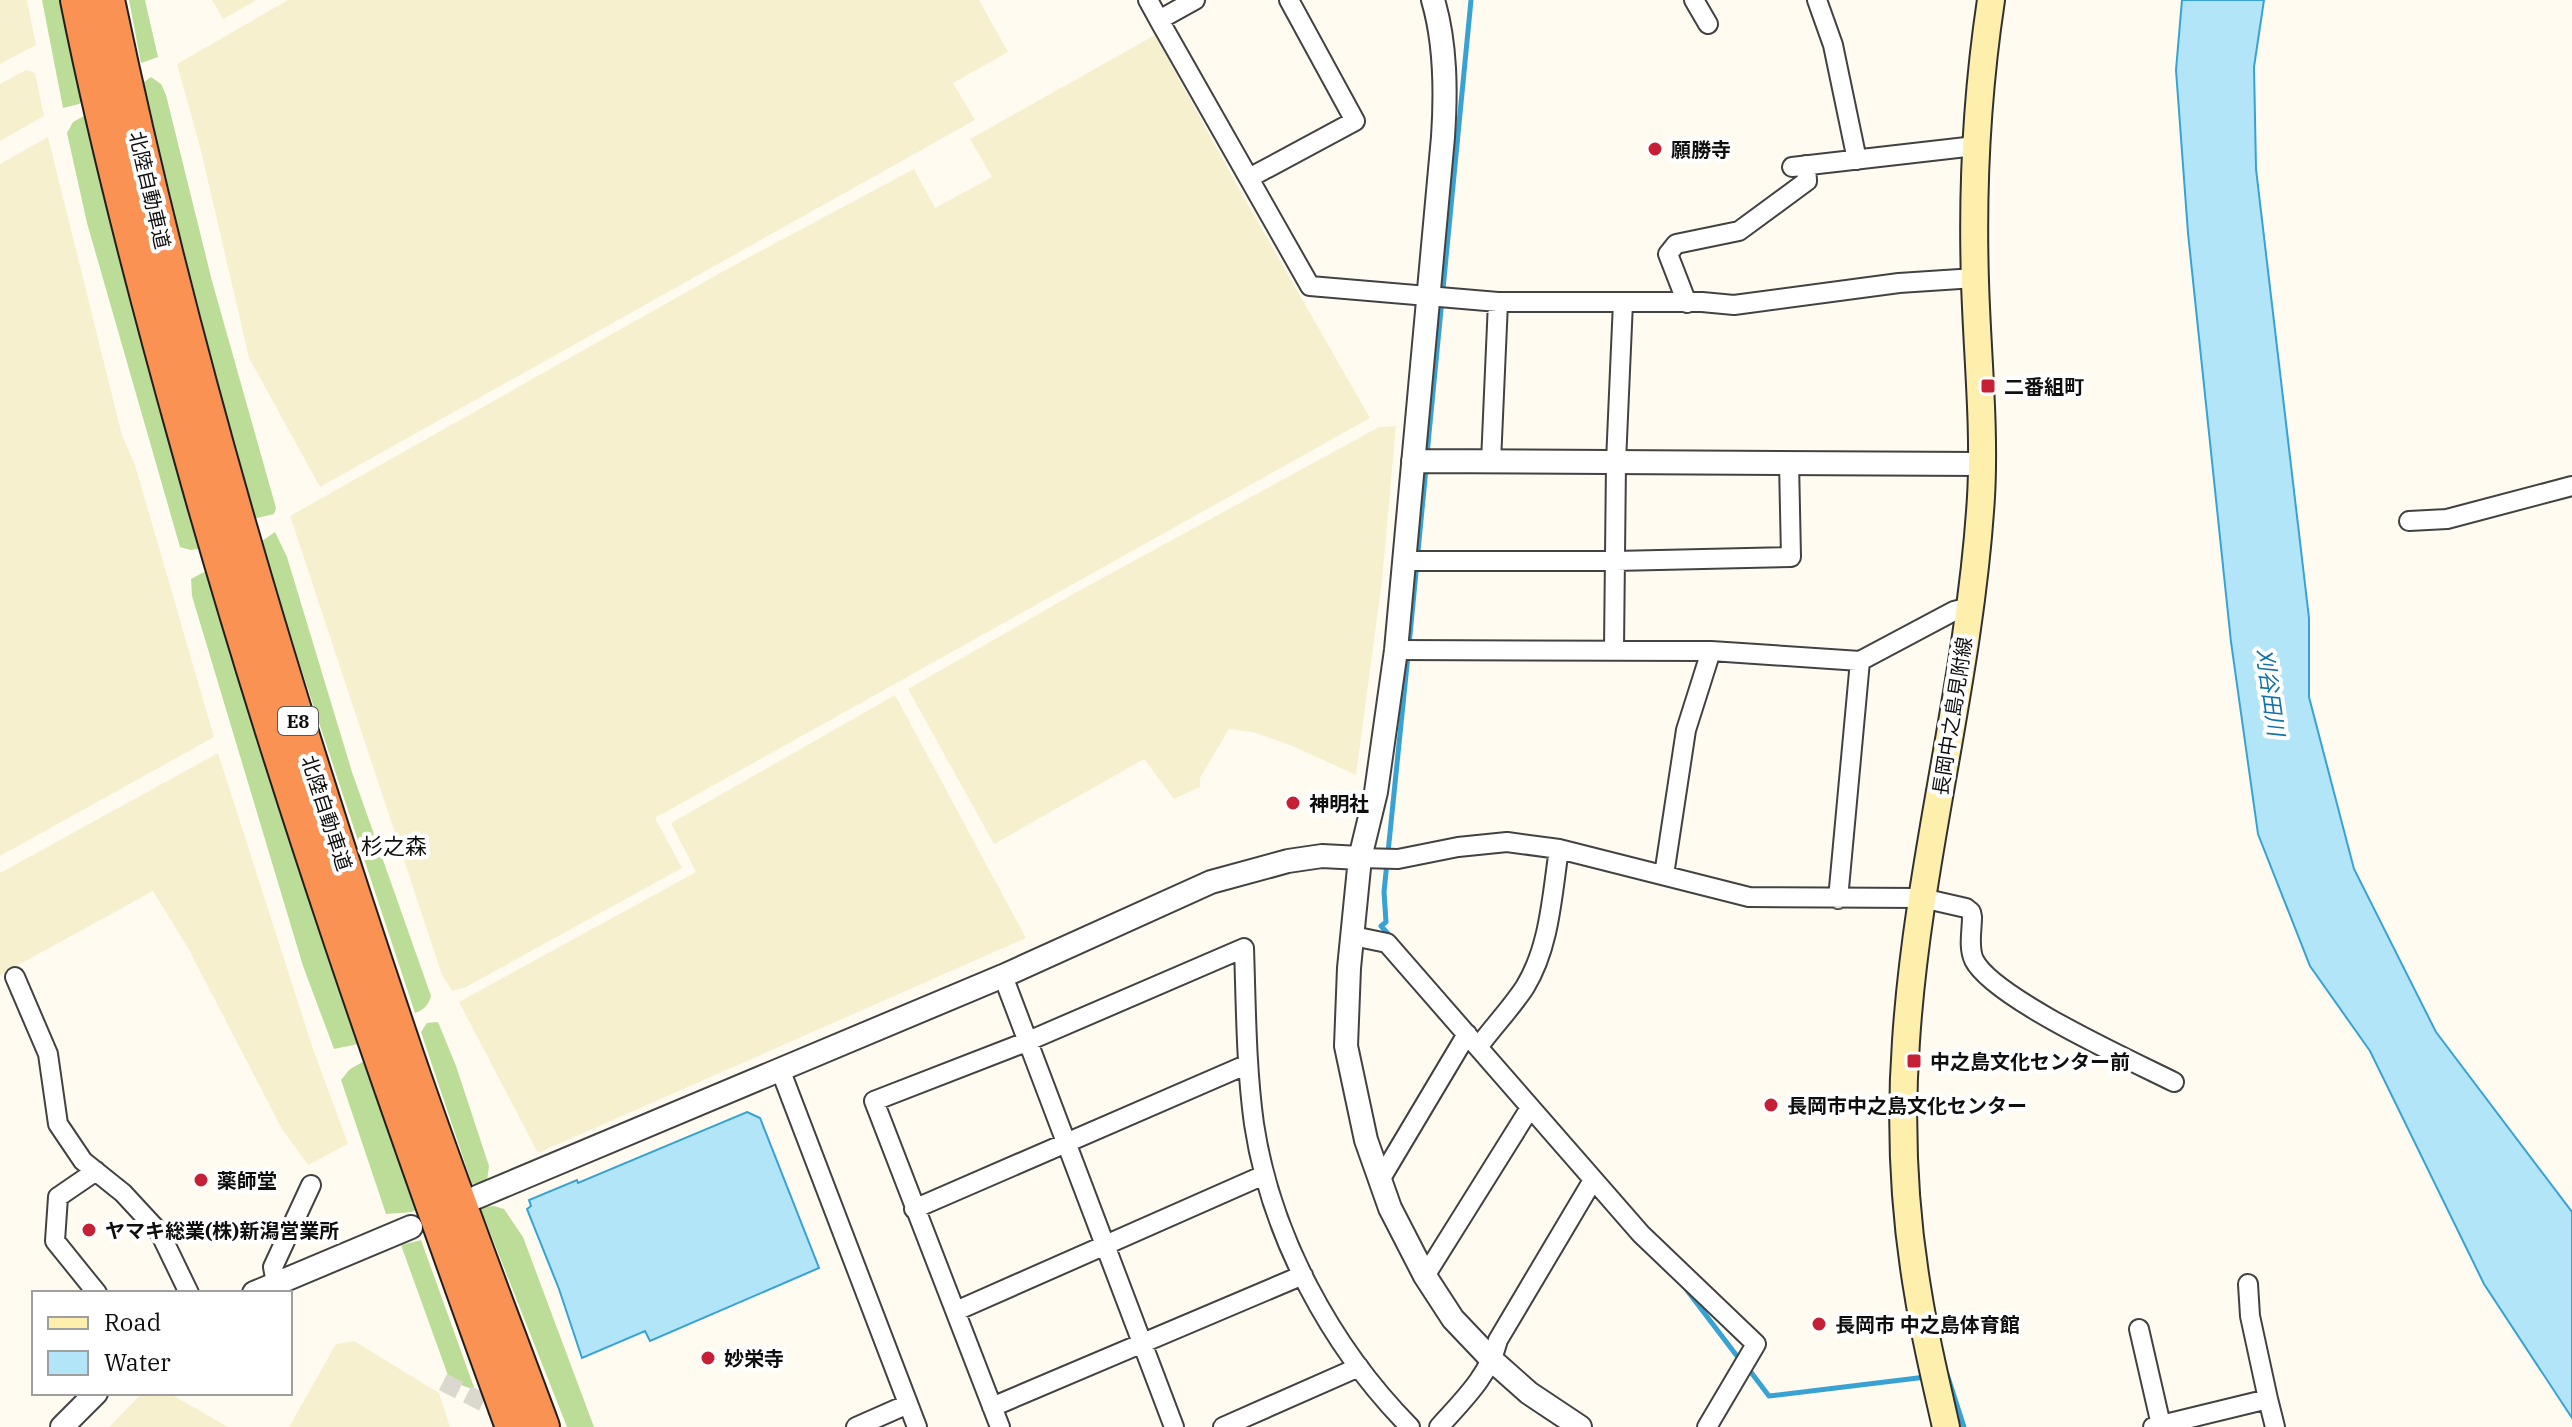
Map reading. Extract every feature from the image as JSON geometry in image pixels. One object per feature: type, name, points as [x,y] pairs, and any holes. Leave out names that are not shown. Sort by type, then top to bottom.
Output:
[{"type":"highway","name":"北陸自動車道","points":[[78,0],[136,256],[232,603],[301,824],[378,1052],[513,1427]]},
{"type":"highway","name":"北陸自動車道","points":[[107,0],[163,248],[256,584],[404,1049],[542,1427]]},
{"type":"main road","name":"長岡中之島見附線","points":[[1946,1427],[1917,1291],[1909,1226],[1904,1129],[1906,1042],[1922,898],[1970,607],[1981,497],[1975,146],[1991,0]]},
{"type":"street","points":[[1148,0],[1310,286],[1498,302],[1734,305],[1899,283],[1975,278]]},
{"type":"street","points":[[1159,20],[1195,0]]},
{"type":"street","points":[[1249,178],[1355,121],[1289,0]]},
{"type":"street","points":[[1433,0],[1446,97],[1396,650],[1376,792],[1360,858],[1349,968],[1346,1046],[1366,1140],[1390,1208],[1425,1276],[1453,1319],[1493,1361],[1529,1393],[1580,1427]]},
{"type":"street","points":[[1694,0],[1708,24]]},
{"type":"street","points":[[1817,0],[1833,45],[1857,160]]},
{"type":"street","points":[[1687,303],[1668,254],[1676,244],[1739,231],[1807,181],[1799,166],[1975,146]]},
{"type":"street","points":[[1491,462],[1498,302]]},
{"type":"street","points":[[1614,649],[1616,462],[1623,302]]},
{"type":"street","points":[[1413,461],[1981,464]]},
{"type":"street","points":[[1405,561],[1791,557],[1789,462]]},
{"type":"street","points":[[2409,521],[2447,519],[2572,486]]},
{"type":"street","points":[[1396,650],[1711,651],[1860,661],[1954,611],[1970,607]]},
{"type":"street","points":[[1664,875],[1686,730],[1711,651]]},
{"type":"street","points":[[1838,899],[1860,661]]},
{"type":"street","points":[[477,1197],[1003,976],[1211,882],[1288,861],[1322,856],[1398,859],[1484,843],[1507,842],[1559,849],[1749,897],[1922,898],[1966,908],[1971,912],[1972,956],[1987,975],[2049,1018],[2174,1082]]},
{"type":"street","points":[[1380,1180],[1473,1040],[1525,986],[1545,939],[1559,849]]},
{"type":"street","points":[[1353,936],[1387,943],[1641,1234],[1756,1344],[1707,1427]]},
{"type":"street","points":[[1000,1427],[874,1101],[1026,1042],[1244,948],[1248,1064],[1254,1124],[1264,1175],[1303,1275],[1328,1322],[1359,1367],[1410,1427]]},
{"type":"street","points":[[1003,976],[1064,1144],[1174,1427]]},
{"type":"street","points":[[15,977],[48,1054],[58,1124],[83,1161],[123,1193],[160,1233],[188,1291]]},
{"type":"street","points":[[914,1209],[1248,1064]]},
{"type":"street","points":[[780,1069],[917,1427]]},
{"type":"street","points":[[1425,1276],[1530,1108]]},
{"type":"street","points":[[95,1291],[55,1241],[58,1197],[96,1171]]},
{"type":"street","points":[[956,1311],[1264,1175]]},
{"type":"street","points":[[1439,1427],[1481,1380],[1493,1361],[1498,1340],[1593,1180]]},
{"type":"street","points":[[276,1283],[273,1267],[311,1185]]},
{"type":"street","points":[[258,1291],[411,1227]]},
{"type":"street","points":[[992,1407],[1303,1275]]},
{"type":"street","points":[[2248,1284],[2250,1316],[2275,1427]]},
{"type":"street","points":[[2139,1329],[2164,1426],[2268,1399]]},
{"type":"street","points":[[1223,1427],[1359,1367]]},
{"type":"street","points":[[62,1427],[94,1395]]},
{"type":"street","points":[[856,1427],[908,1404]]},
{"type":"shaded area","points":[[0,0],[27,0],[36,45],[0,64]]},
{"type":"shaded area","points":[[212,0],[257,0],[223,19]]},
{"type":"shaded area","points":[[288,0],[979,0],[1008,52],[953,83],[975,120],[320,487],[249,358],[201,151],[177,64]]},
{"type":"shaded area","points":[[1155,35],[1370,418],[655,818],[682,868],[466,987],[452,991],[442,975],[290,516],[729,268],[914,169],[935,208],[992,177],[970,139]]},
{"type":"shaded area","points":[[26,70],[35,73],[44,116],[0,141],[0,84]]},
{"type":"shaded area","points":[[48,137],[122,435],[135,465],[214,737],[0,856],[0,164]]},
{"type":"shaded area","points":[[1396,426],[1382,581],[1356,775],[1290,745],[1252,732],[1229,729],[1200,778],[1200,787],[1174,799],[1144,759],[994,844],[908,689],[1075,593],[1379,427]]},
{"type":"shaded area","points":[[895,695],[1026,938],[538,1153],[459,1002],[696,872],[671,823]]},
{"type":"shaded area","points":[[218,753],[313,1049],[348,1144],[308,1165],[282,1129],[188,948],[153,891],[0,975],[0,873]]},
{"type":"shaded area","points":[[354,1341],[439,1393],[450,1427],[289,1427],[336,1344]]},
{"type":"shaded area","points":[[140,1395],[172,1395],[228,1427],[109,1427]]},
{"type":"green space","points":[[42,0],[69,0],[86,97],[79,104],[63,108]]},
{"type":"green space","points":[[129,0],[145,0],[158,57],[141,63]]},
{"type":"green space","points":[[151,77],[161,84],[166,95],[212,281],[276,508],[274,514],[253,519],[141,84]]},
{"type":"green space","points":[[91,112],[205,548],[191,550],[180,547],[87,223],[67,133],[73,122]]},
{"type":"green space","points":[[275,532],[287,557],[352,772],[431,996],[426,1006],[415,1013],[262,541]]},
{"type":"green space","points":[[204,572],[214,575],[363,1043],[334,1049],[303,966],[192,596],[191,579]]},
{"type":"green space","points":[[438,1022],[489,1166],[487,1181],[472,1184],[421,1032],[427,1023]]},
{"type":"green space","points":[[370,1058],[421,1206],[412,1212],[386,1214],[341,1080],[350,1069]]},
{"type":"green space","points":[[480,1207],[504,1209],[523,1237],[594,1427],[567,1427]]},
{"type":"green space","points":[[421,1240],[475,1390],[450,1381],[401,1245]]},
{"type":"water","name":"刈谷田川","points":[[2182,0],[2264,0],[2254,67],[2256,169],[2309,618],[2309,697],[2354,869],[2436,1032],[2572,1212],[2572,1418],[2484,1284],[2370,1051],[2310,966],[2258,834],[2231,642],[2188,233],[2176,70]]},
{"type":"water","points":[[747,1112],[760,1118],[819,1268],[650,1341],[645,1331],[582,1358],[527,1209],[531,1206],[529,1200],[577,1180],[578,1183]]},
{"type":"waterway","points":[[1427,454],[1471,0]]},
{"type":"waterway","points":[[1409,645],[1426,468]]},
{"type":"waterway","points":[[1391,937],[1381,926],[1386,922],[1384,892],[1408,655]]},
{"type":"waterway","points":[[1683,1285],[1740,1360]]},
{"type":"waterway","points":[[1747,1367],[1769,1396],[1926,1377]]},
{"type":"waterway","points":[[1943,1375],[1947,1374],[1964,1427]]},
{"type":"tunnel","points":[[443,1382],[508,1415]]},
{"type":"place","name":"願勝寺","points":[[1655,149]]},
{"type":"place","name":"二番組町","points":[[1988,386]]},
{"type":"place","name":"神明社","points":[[1293,803]]},
{"type":"place","name":"中之島文化センター前","points":[[1914,1061]]},
{"type":"place","name":"長岡市中之島文化センター","points":[[1771,1105]]},
{"type":"place","name":"薬師堂","points":[[201,1180]]},
{"type":"place","name":"ヤマキ総業(株)新潟営業所","points":[[89,1230]]},
{"type":"place","name":"長岡市 中之島体育館","points":[[1819,1324]]},
{"type":"place","name":"妙栄寺","points":[[708,1358]]},
{"type":"district","name":"杉之森","points":[[394,845]]}]
